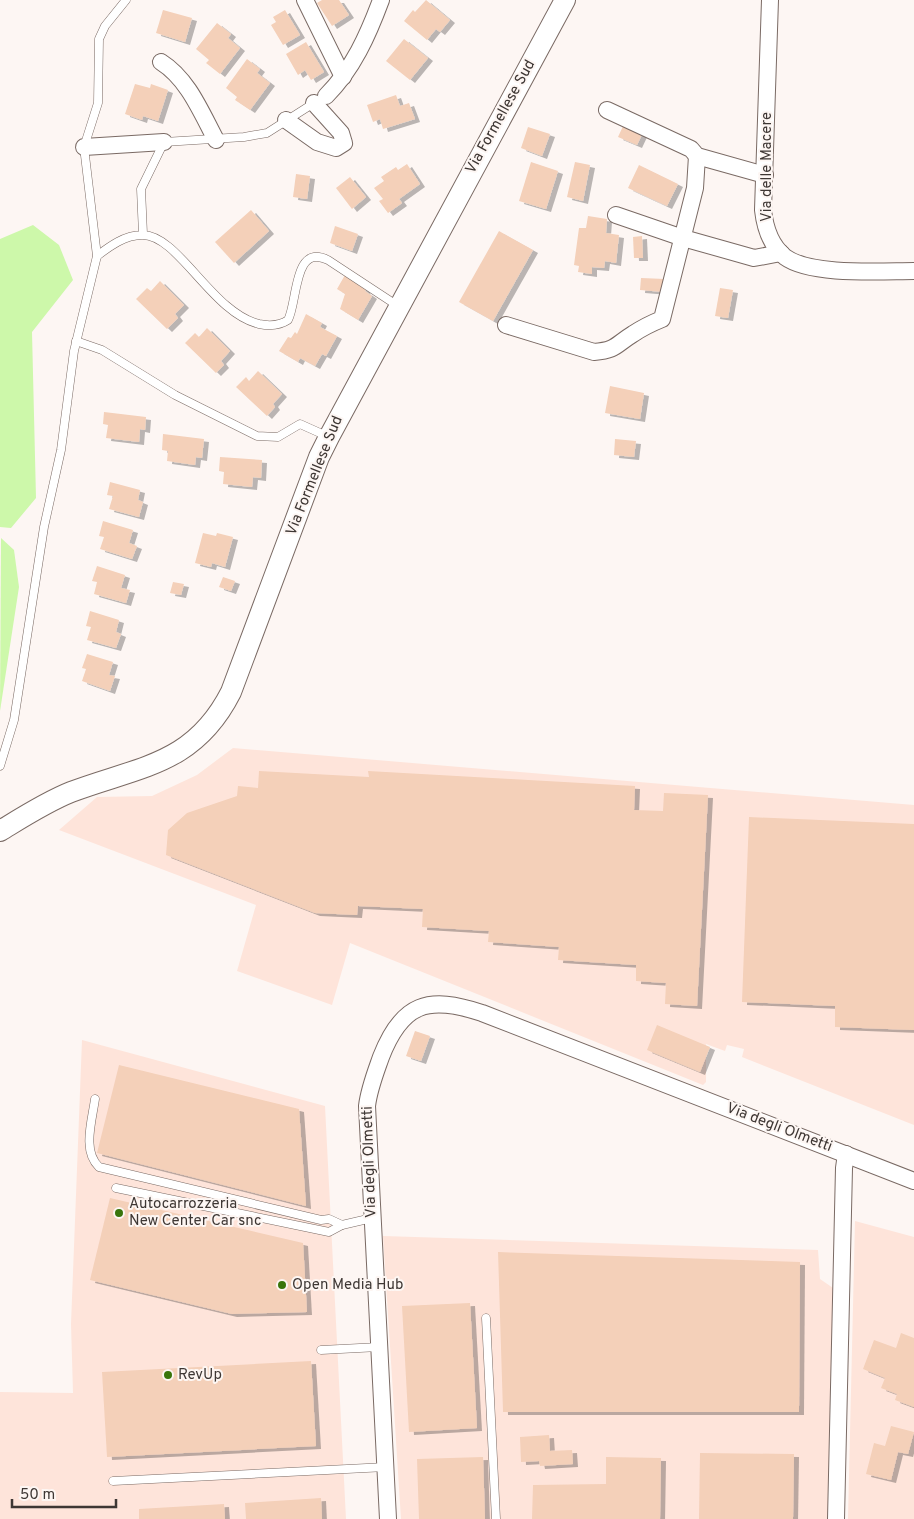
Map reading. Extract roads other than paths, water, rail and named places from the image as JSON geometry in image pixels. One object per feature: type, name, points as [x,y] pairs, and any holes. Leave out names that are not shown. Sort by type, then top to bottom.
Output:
[{"type":"street","points":[[305,0],[343,77]]},
{"type":"street","points":[[286,120],[317,142],[336,148],[344,143],[341,133],[320,99],[343,77],[364,42],[381,0]]},
{"type":"street","name":"Via Formellese Sud","points":[[0,831],[65,794],[161,761],[195,741],[213,723],[232,692],[319,457],[398,306],[565,0]]},
{"type":"street","name":"Via delle Macere","points":[[770,0],[763,210],[766,229],[772,242],[781,253],[801,264],[824,269],[914,271]]},
{"type":"street","points":[[161,62],[174,71],[186,86],[216,140]]},
{"type":"street","points":[[608,110],[691,149],[697,156],[765,175]]},
{"type":"street","points":[[84,147],[164,142]]},
{"type":"street","points":[[506,325],[594,352],[608,351],[618,347],[635,333],[662,319],[695,188],[697,156]]},
{"type":"street","points":[[616,215],[683,238],[754,258],[781,253]]},
{"type":"street","name":"Via degli Olmetti","points":[[388,1519],[367,1114],[372,1084],[386,1046],[398,1024],[413,1011],[437,1003],[454,1004],[482,1013],[914,1181]]},
{"type":"street","name":"Via degli Olmetti","points":[[836,1519],[844,1168],[846,1154]]},
{"type":"lane","points":[[0,766],[14,720],[44,528],[61,450],[76,341],[97,256],[84,147],[98,103],[99,39],[105,26],[126,0]]},
{"type":"lane","points":[[143,234],[141,189],[164,142],[216,140],[266,133],[320,99]]},
{"type":"lane","points":[[97,256],[113,244],[143,234],[167,246],[225,307],[249,322],[272,325],[288,320],[301,268],[309,258],[316,256],[328,260],[398,306]]},
{"type":"lane","points":[[76,341],[102,350],[174,395],[257,436],[278,437],[300,424],[329,437]]},
{"type":"lane","points":[[95,1099],[90,1148],[91,1160],[99,1167],[321,1220],[329,1219],[342,1225]]},
{"type":"lane","points":[[116,1188],[329,1232],[342,1225],[372,1218]]},
{"type":"lane","points":[[486,1318],[496,1519]]},
{"type":"lane","points":[[321,1350],[379,1347]]},
{"type":"lane","points":[[113,1481],[386,1467]]},
{"type":"place","name":"Autocarrozzeria New Center Car snc","points":[[119,1213]]},
{"type":"place","name":"Open Media Hub","points":[[282,1285]]},
{"type":"place","name":"RevUp","points":[[168,1375]]}]
